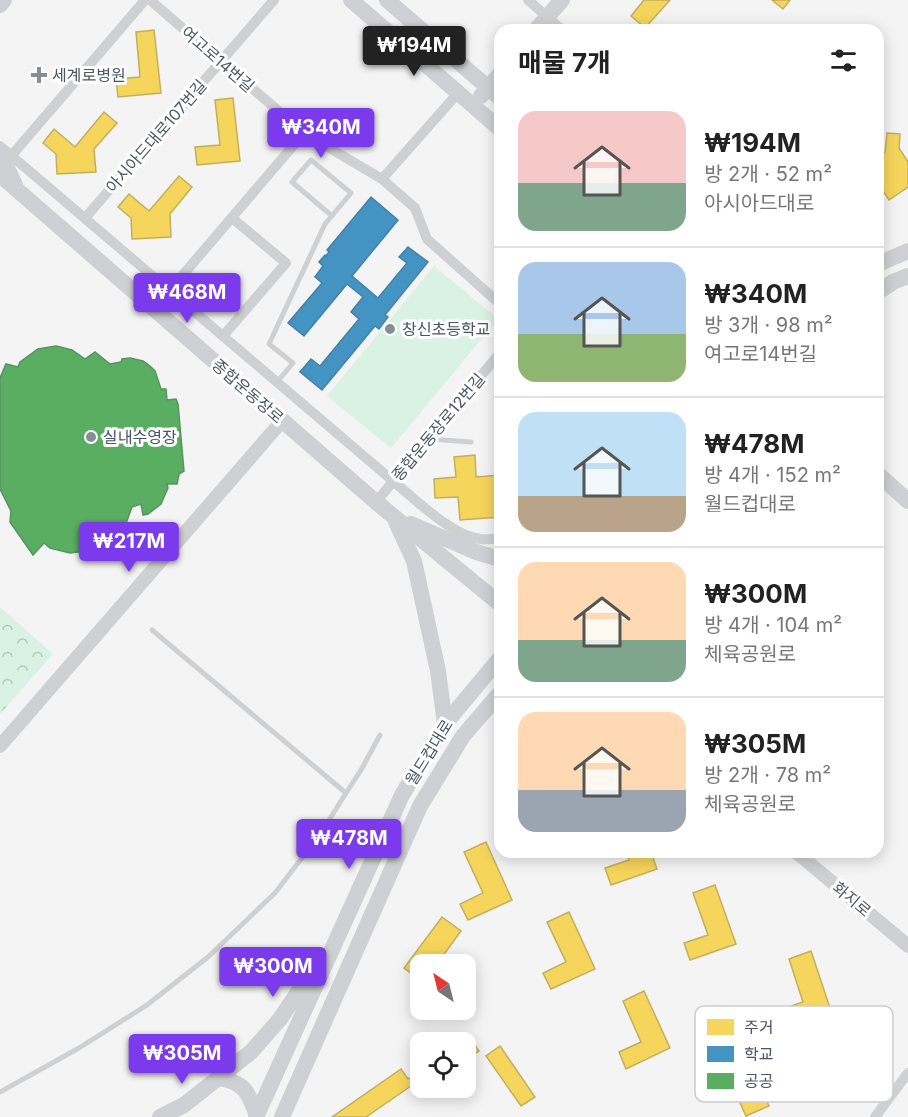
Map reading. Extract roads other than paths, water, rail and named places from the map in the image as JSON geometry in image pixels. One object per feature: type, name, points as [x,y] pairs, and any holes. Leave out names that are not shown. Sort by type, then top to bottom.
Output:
[{"type":"main road","points":[[0,5],[4,0]]},
{"type":"main road","points":[[351,0],[494,124]]},
{"type":"main road","points":[[387,0],[494,93],[473,105]]},
{"type":"main road","points":[[542,23],[562,0]]},
{"type":"main road","points":[[6,154],[18,191]]},
{"type":"main road","name":"종합운동장로","points":[[0,175],[376,502],[494,599]]},
{"type":"main road","points":[[884,261],[908,251]]},
{"type":"main road","points":[[884,289],[901,279]]},
{"type":"main road","points":[[884,295],[901,279]]},
{"type":"main road","points":[[884,479],[908,501]]},
{"type":"main road","points":[[393,516],[476,552],[494,557]]},
{"type":"main road","points":[[393,516],[414,561],[438,671],[445,724]]},
{"type":"main road","name":"월드컵대로","points":[[257,1116],[402,795],[445,724],[494,665]]},
{"type":"main road","name":"월드컵대로","points":[[288,1113],[420,806],[463,736],[494,700]]},
{"type":"main road","points":[[160,1117],[184,1105],[251,1052],[280,1019],[340,931]]},
{"type":"main road","points":[[220,1078],[234,1081],[242,1086],[257,1116]]},
{"type":"street","points":[[6,154],[145,0]]},
{"type":"street","name":"여고로14번길","points":[[150,0],[304,133],[382,179],[415,208],[427,239],[494,299]]},
{"type":"street","name":"아시아드대로107번길","points":[[85,218],[274,0]]},
{"type":"street","points":[[528,0],[542,23]]},
{"type":"street","points":[[382,179],[458,93]]},
{"type":"street","points":[[170,291],[304,133]]},
{"type":"street","name":"종합운동장로","points":[[0,145],[6,154],[85,218],[452,529],[481,539],[494,538]]},
{"type":"street","points":[[223,336],[286,263],[232,218]]},
{"type":"street","name":"종합운동장로12번길","points":[[376,502],[494,360]]},
{"type":"street","points":[[0,746],[282,421]]},
{"type":"street","name":"화지로","points":[[803,858],[908,946]]},
{"type":"street","points":[[893,1092],[908,1072]]},
{"type":"street","points":[[874,1117],[885,1102]]},
{"type":"lane","points":[[277,382],[292,363],[269,344],[325,224],[332,216],[351,193],[311,160],[292,182],[332,216]]},
{"type":"lane","points":[[428,439],[471,442]]},
{"type":"lane","points":[[152,630],[346,793]]},
{"type":"lane","points":[[0,1092],[79,1048],[147,1005],[208,957],[275,893],[321,833],[380,735]]},
{"type":"place","name":"세계로병원","points":[[39,75]]},
{"type":"place","name":"창신초등학교","points":[[390,329]]},
{"type":"place","name":"실내수영장","points":[[91,437]]}]
